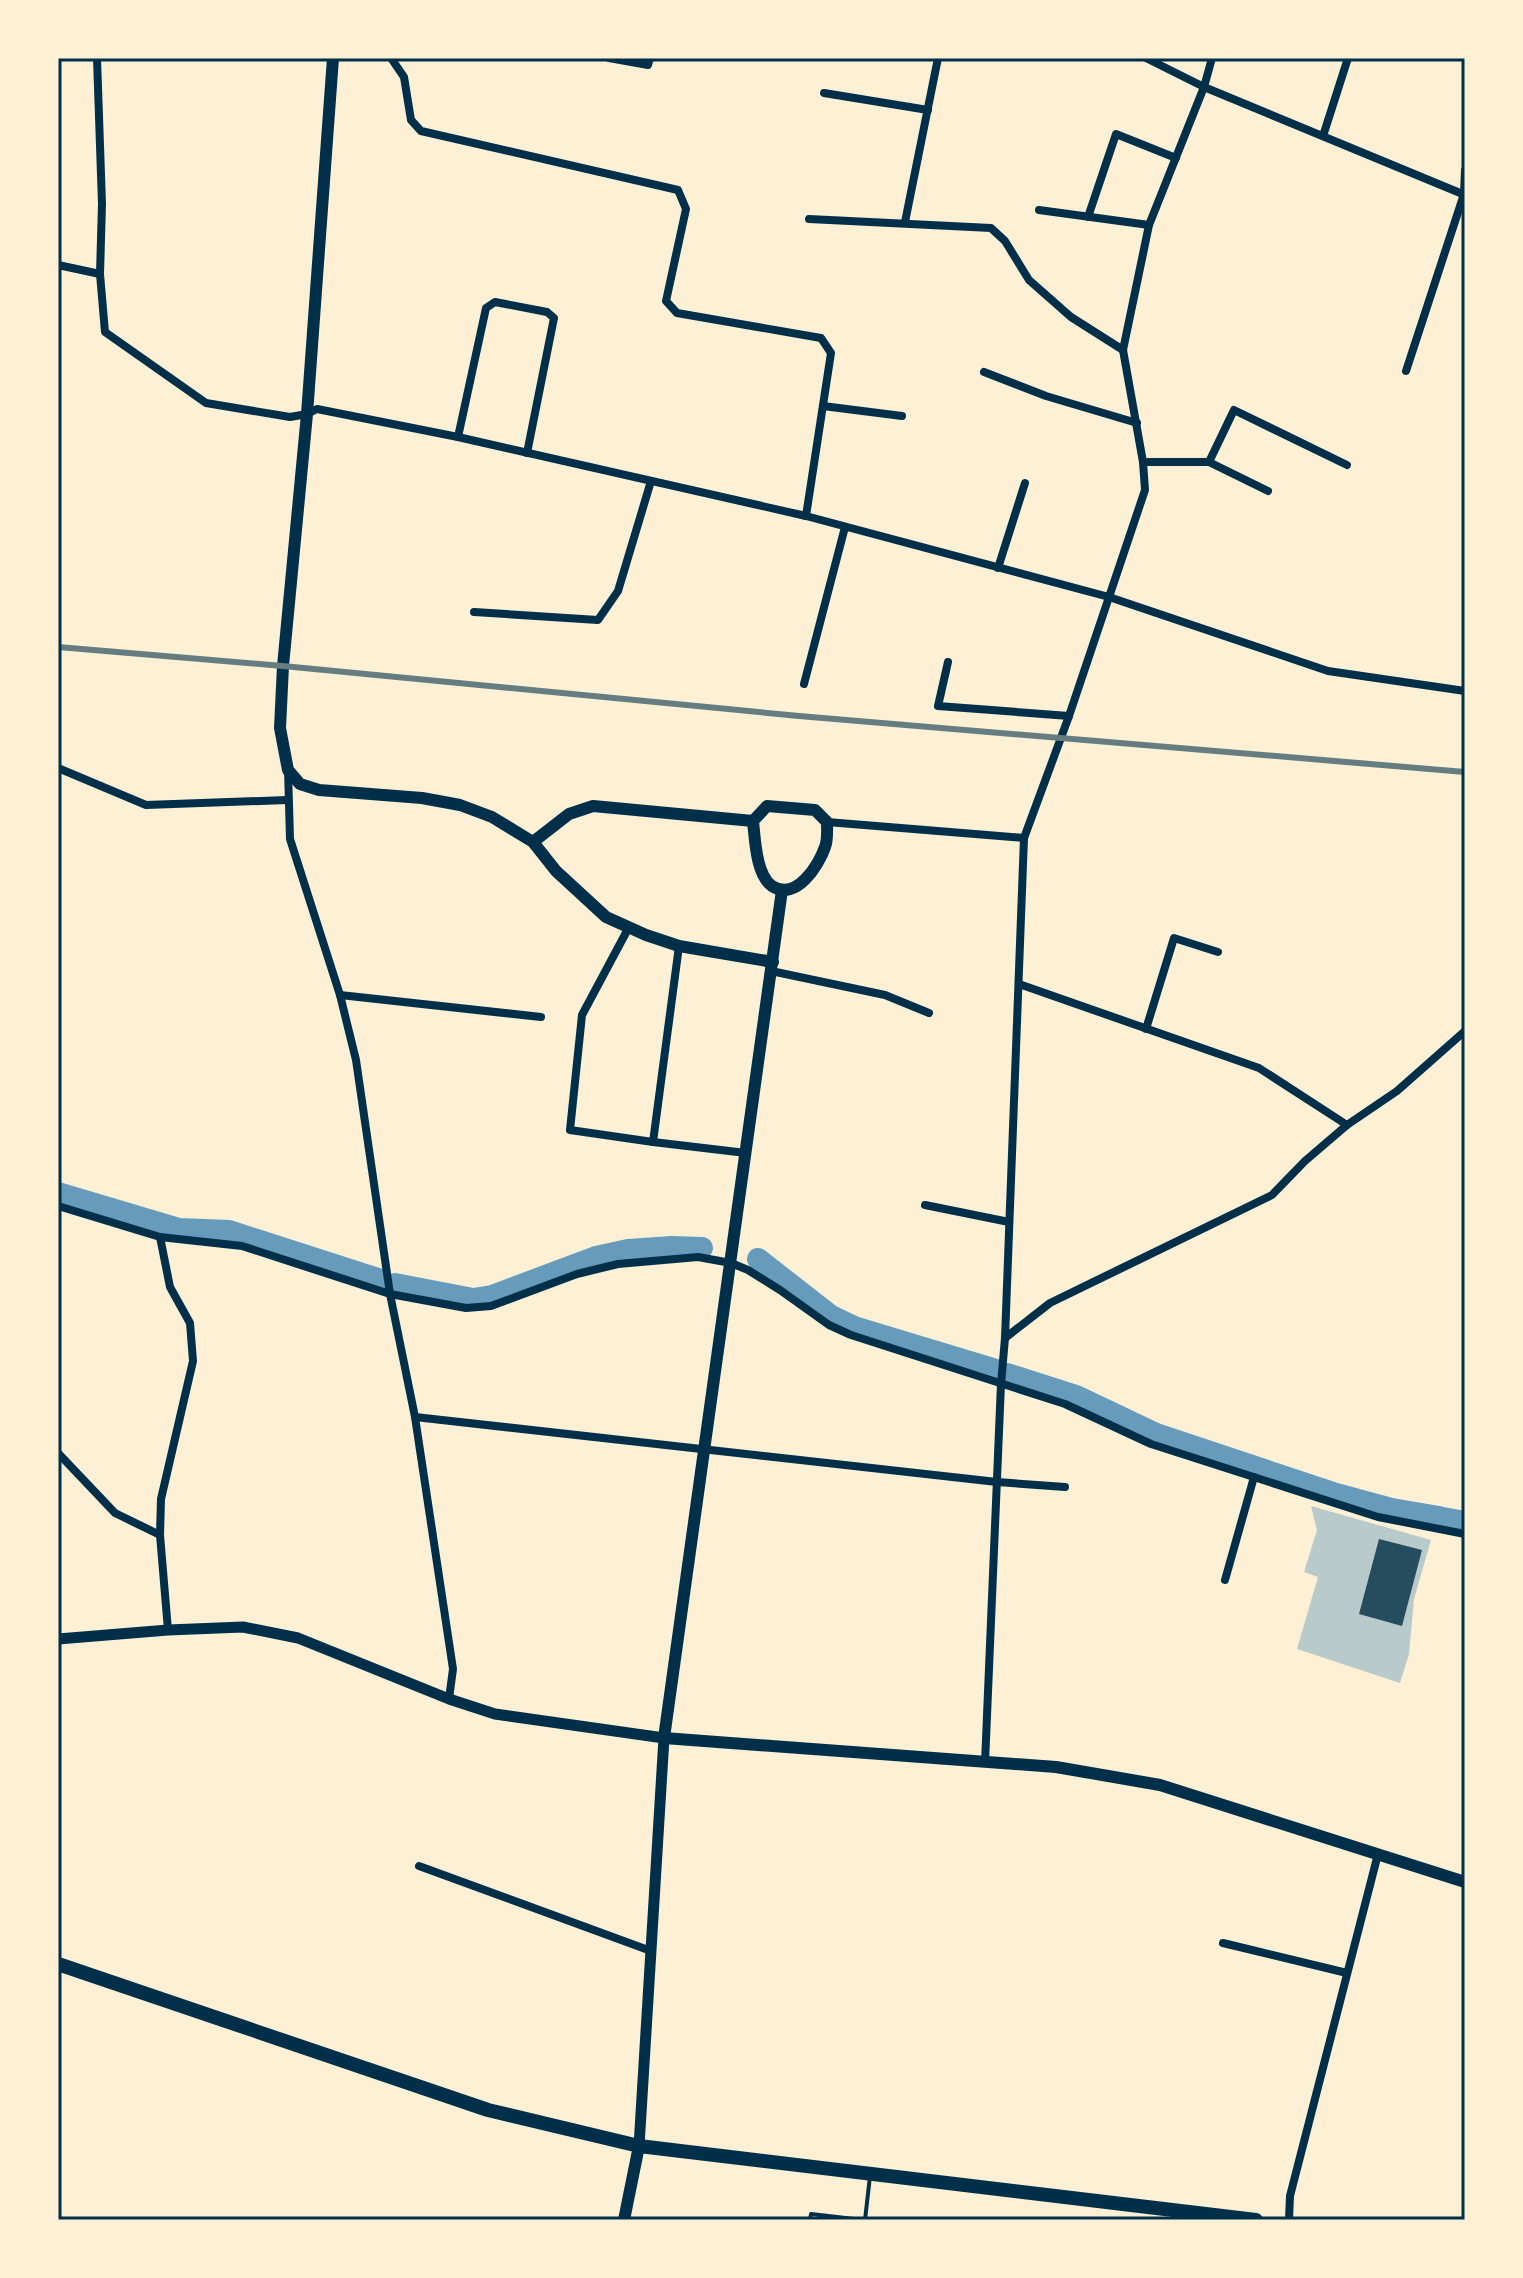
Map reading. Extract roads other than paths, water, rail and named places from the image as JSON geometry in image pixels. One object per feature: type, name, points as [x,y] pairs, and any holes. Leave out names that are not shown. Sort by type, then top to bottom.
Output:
[{"type":"highway","points":[[58,1964],[488,2110],[639,2146],[1256,2220]]},
{"type":"main road","points":[[333,58],[307,414],[283,666],[280,728],[288,770],[300,784],[319,790],[422,798],[460,805],[492,817],[533,842],[556,871],[606,917],[679,946],[772,967]]},
{"type":"main road","points":[[533,842],[569,814],[593,806],[753,821]]},
{"type":"main road","points":[[767,806],[815,810],[827,822],[827,844],[815,868],[799,886],[782,890],[770,885],[758,862],[753,821],[767,806]]},
{"type":"main road","points":[[782,890],[664,1738],[1056,1767],[1160,1785],[1465,1882]]},
{"type":"main road","points":[[624,2220],[639,2146]]},
{"type":"street","points":[[97,58],[102,204],[100,274],[105,332],[206,403],[290,417],[317,409],[458,437],[806,516],[1109,597],[1328,671],[1465,691]]},
{"type":"street","points":[[391,58],[404,77],[411,120],[421,131],[678,190],[686,209],[666,301],[677,313],[821,338],[831,353],[806,516]]},
{"type":"street","points":[[609,58],[648,65],[650,58]]},
{"type":"street","points":[[905,222],[938,58]]},
{"type":"street","points":[[1146,58],[1204,87],[1464,195]]},
{"type":"street","points":[[985,1763],[1024,838],[1069,716],[1145,490],[1137,423],[1123,350],[1149,225],[1204,87],[1212,58]]},
{"type":"street","points":[[1323,136],[1348,58]]},
{"type":"street","points":[[824,93],[928,110]]},
{"type":"street","points":[[1088,217],[1116,134],[1176,158]]},
{"type":"street","points":[[1406,371],[1464,195],[1465,170]]},
{"type":"street","points":[[1039,210],[1149,225]]},
{"type":"street","points":[[809,219],[991,228],[1005,241],[1029,280],[1071,317],[1123,350]]},
{"type":"street","points":[[58,265],[100,274]]},
{"type":"street","points":[[458,437],[486,308],[495,302],[547,312],[554,318],[527,453]]},
{"type":"street","points":[[984,372],[1046,396],[1137,423]]},
{"type":"street","points":[[823,406],[902,416]]},
{"type":"street","points":[[1209,462],[1234,410],[1347,465]]},
{"type":"street","points":[[1143,462],[1209,462],[1268,491]]},
{"type":"street","points":[[474,612],[598,620],[618,591],[651,481]]},
{"type":"street","points":[[998,568],[1025,483]]},
{"type":"street","points":[[804,684],[845,527]]},
{"type":"street","points":[[948,662],[938,706],[1069,716]]},
{"type":"street","points":[[58,768],[146,805],[287,800]]},
{"type":"street","points":[[288,770],[290,839],[340,995],[356,1060],[390,1294],[415,1417],[453,1669],[449,1699]]},
{"type":"street","points":[[827,822],[1024,838]]},
{"type":"street","points":[[629,927],[582,1015],[570,1130],[746,1153]]},
{"type":"street","points":[[1146,1029],[1174,938],[1218,952]]},
{"type":"street","points":[[653,1142],[679,946]]},
{"type":"street","points":[[772,967],[885,995],[929,1013]]},
{"type":"street","points":[[1019,984],[1259,1068],[1347,1125]]},
{"type":"street","points":[[340,995],[541,1017]]},
{"type":"street","points":[[1005,1338],[1050,1303],[1272,1195],[1347,1125],[1397,1091],[1465,1031]]},
{"type":"street","points":[[925,1205],[1009,1222]]},
{"type":"street","points":[[58,1206],[160,1237],[242,1246],[390,1294],[466,1308],[491,1306],[577,1274],[618,1264],[698,1257],[731,1263],[748,1270],[829,1325],[851,1335],[1065,1404],[1151,1444],[1378,1517],[1465,1534]]},
{"type":"street","points":[[160,1237],[170,1287],[190,1323],[193,1361],[161,1499],[160,1535],[168,1630]]},
{"type":"street","points":[[415,1417],[1065,1487]]},
{"type":"street","points":[[58,1453],[115,1513],[160,1535]]},
{"type":"street","points":[[1225,1580],[1254,1477]]},
{"type":"street","points":[[58,1639],[243,1627],[298,1638],[449,1699],[495,1714],[664,1738],[639,2146]]},
{"type":"street","points":[[1289,2220],[1290,2196],[1378,1854]]},
{"type":"street","points":[[419,1866],[651,1951]]},
{"type":"street","points":[[1223,1943],[1347,1973]]},
{"type":"lane","points":[[810,2220],[811,2214],[864,2220],[871,2173]]},
{"type":"waterway","points":[[58,1193],[179,1229],[229,1231],[381,1280]]},
{"type":"waterway","points":[[395,1284],[473,1299],[492,1296],[596,1257],[628,1250],[702,1248]]},
{"type":"waterway","points":[[758,1259],[831,1316],[854,1327],[993,1369]]},
{"type":"waterway","points":[[1007,1374],[1076,1396],[1156,1434],[1333,1493],[1392,1509],[1439,1517]]},
{"type":"waterway","points":[[1443,1518],[1465,1522]]},
{"type":"railway","points":[[58,647],[799,716],[1465,772]]}]
